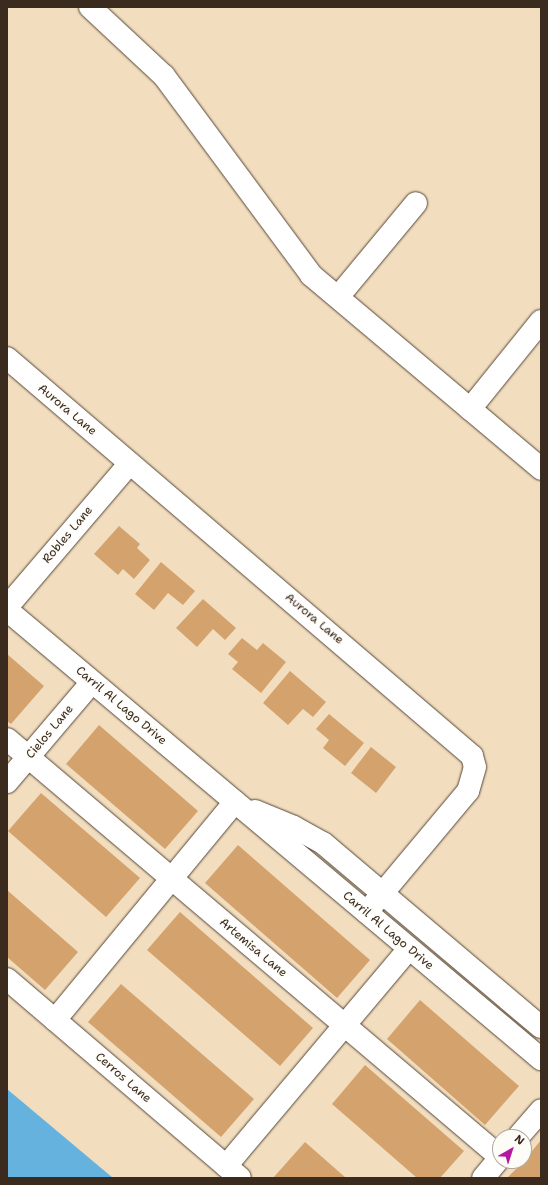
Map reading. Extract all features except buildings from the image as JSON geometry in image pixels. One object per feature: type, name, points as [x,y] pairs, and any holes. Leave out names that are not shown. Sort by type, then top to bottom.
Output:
[{"type":"street","points":[[90,7],[164,76],[311,275],[541,469]]},
{"type":"street","points":[[338,297],[416,203]]},
{"type":"street","points":[[470,409],[541,321]]},
{"type":"street","name":"Aurora Lane","points":[[7,358],[472,756],[475,767],[468,791],[367,912]]},
{"type":"street","name":"Robles Lane","points":[[7,607],[130,463]]},
{"type":"street","name":"Carril Al Lago Drive","points":[[7,610],[541,1059]]},
{"type":"street","name":"Cielos Lane","points":[[7,782],[92,682]]},
{"type":"street","name":"Artemisa Lane","points":[[7,739],[492,1150]]},
{"type":"street","points":[[55,1020],[235,802]]},
{"type":"street","name":"Carril Al Lago Drive","points":[[235,802],[294,827],[322,843],[541,1027]]},
{"type":"street","points":[[233,1172],[345,1026],[409,949]]},
{"type":"street","name":"Cerros Lane","points":[[7,979],[233,1172]]},
{"type":"street","points":[[525,1129],[541,1111]]},
{"type":"street","points":[[483,1178],[492,1167]]},
{"type":"water","points":[[7,1089],[113,1178],[7,1178]]}]
